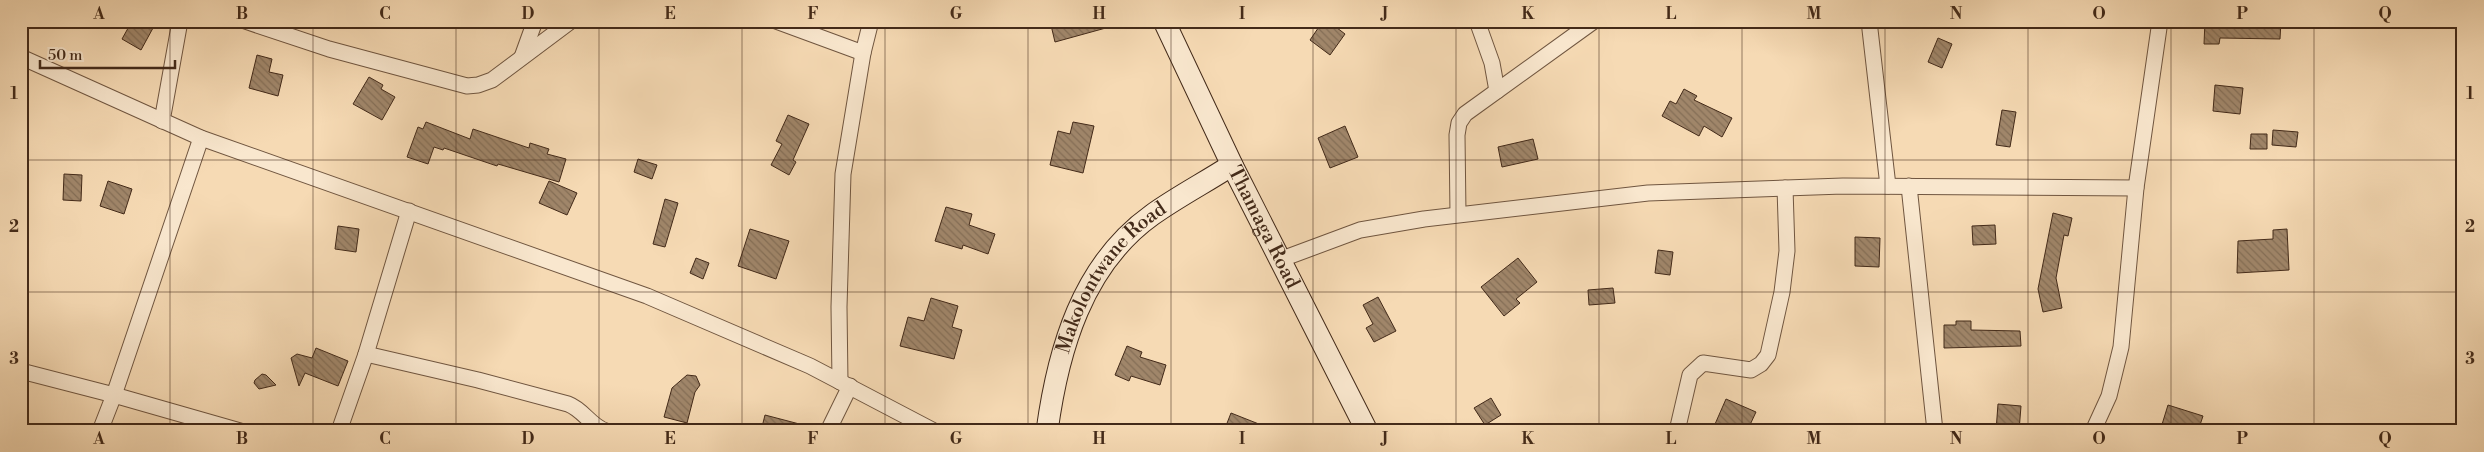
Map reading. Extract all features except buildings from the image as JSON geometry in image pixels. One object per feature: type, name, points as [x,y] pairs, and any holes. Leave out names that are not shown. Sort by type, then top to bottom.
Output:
[{"type":"main road","name":"Thamaga Road","points":[[1164,21],[1232,165],[1282,259],[1367,431]]},
{"type":"main road","name":"Makolontwane Road","points":[[1047,431],[1061,351],[1074,315],[1092,281],[1118,245],[1151,216],[1232,165]]},
{"type":"street","points":[[162,121],[180,21]]},
{"type":"street","points":[[245,21],[282,27],[329,49],[467,86],[478,85],[492,80],[571,21]]},
{"type":"street","points":[[522,58],[535,21]]},
{"type":"street","points":[[776,21],[863,53]]},
{"type":"street","points":[[828,431],[845,384],[839,307],[843,174],[863,53],[871,21]]},
{"type":"street","points":[[1477,21],[1492,63],[1497,91]]},
{"type":"street","points":[[1458,214],[1457,135],[1459,123],[1465,114],[1594,21]]},
{"type":"street","points":[[1869,21],[1888,186]]},
{"type":"street","points":[[2094,431],[2109,396],[2120,347],[2136,188],[2160,21]]},
{"type":"street","points":[[21,57],[201,138],[647,296],[810,366],[934,431]]},
{"type":"street","points":[[100,431],[114,395],[201,138]]},
{"type":"street","points":[[1282,259],[1360,230],[1458,214],[1648,193],[1888,186],[2136,188]]},
{"type":"street","points":[[1910,186],[1935,431]]},
{"type":"street","points":[[1677,431],[1690,375],[1696,368],[1703,363],[1751,370],[1761,364],[1768,355],[1782,292],[1787,252],[1784,188]]},
{"type":"street","points":[[339,431],[366,354],[409,211]]},
{"type":"street","points":[[366,354],[478,380],[568,404],[578,408],[593,425],[606,431]]},
{"type":"street","points":[[21,371],[240,431]]}]
